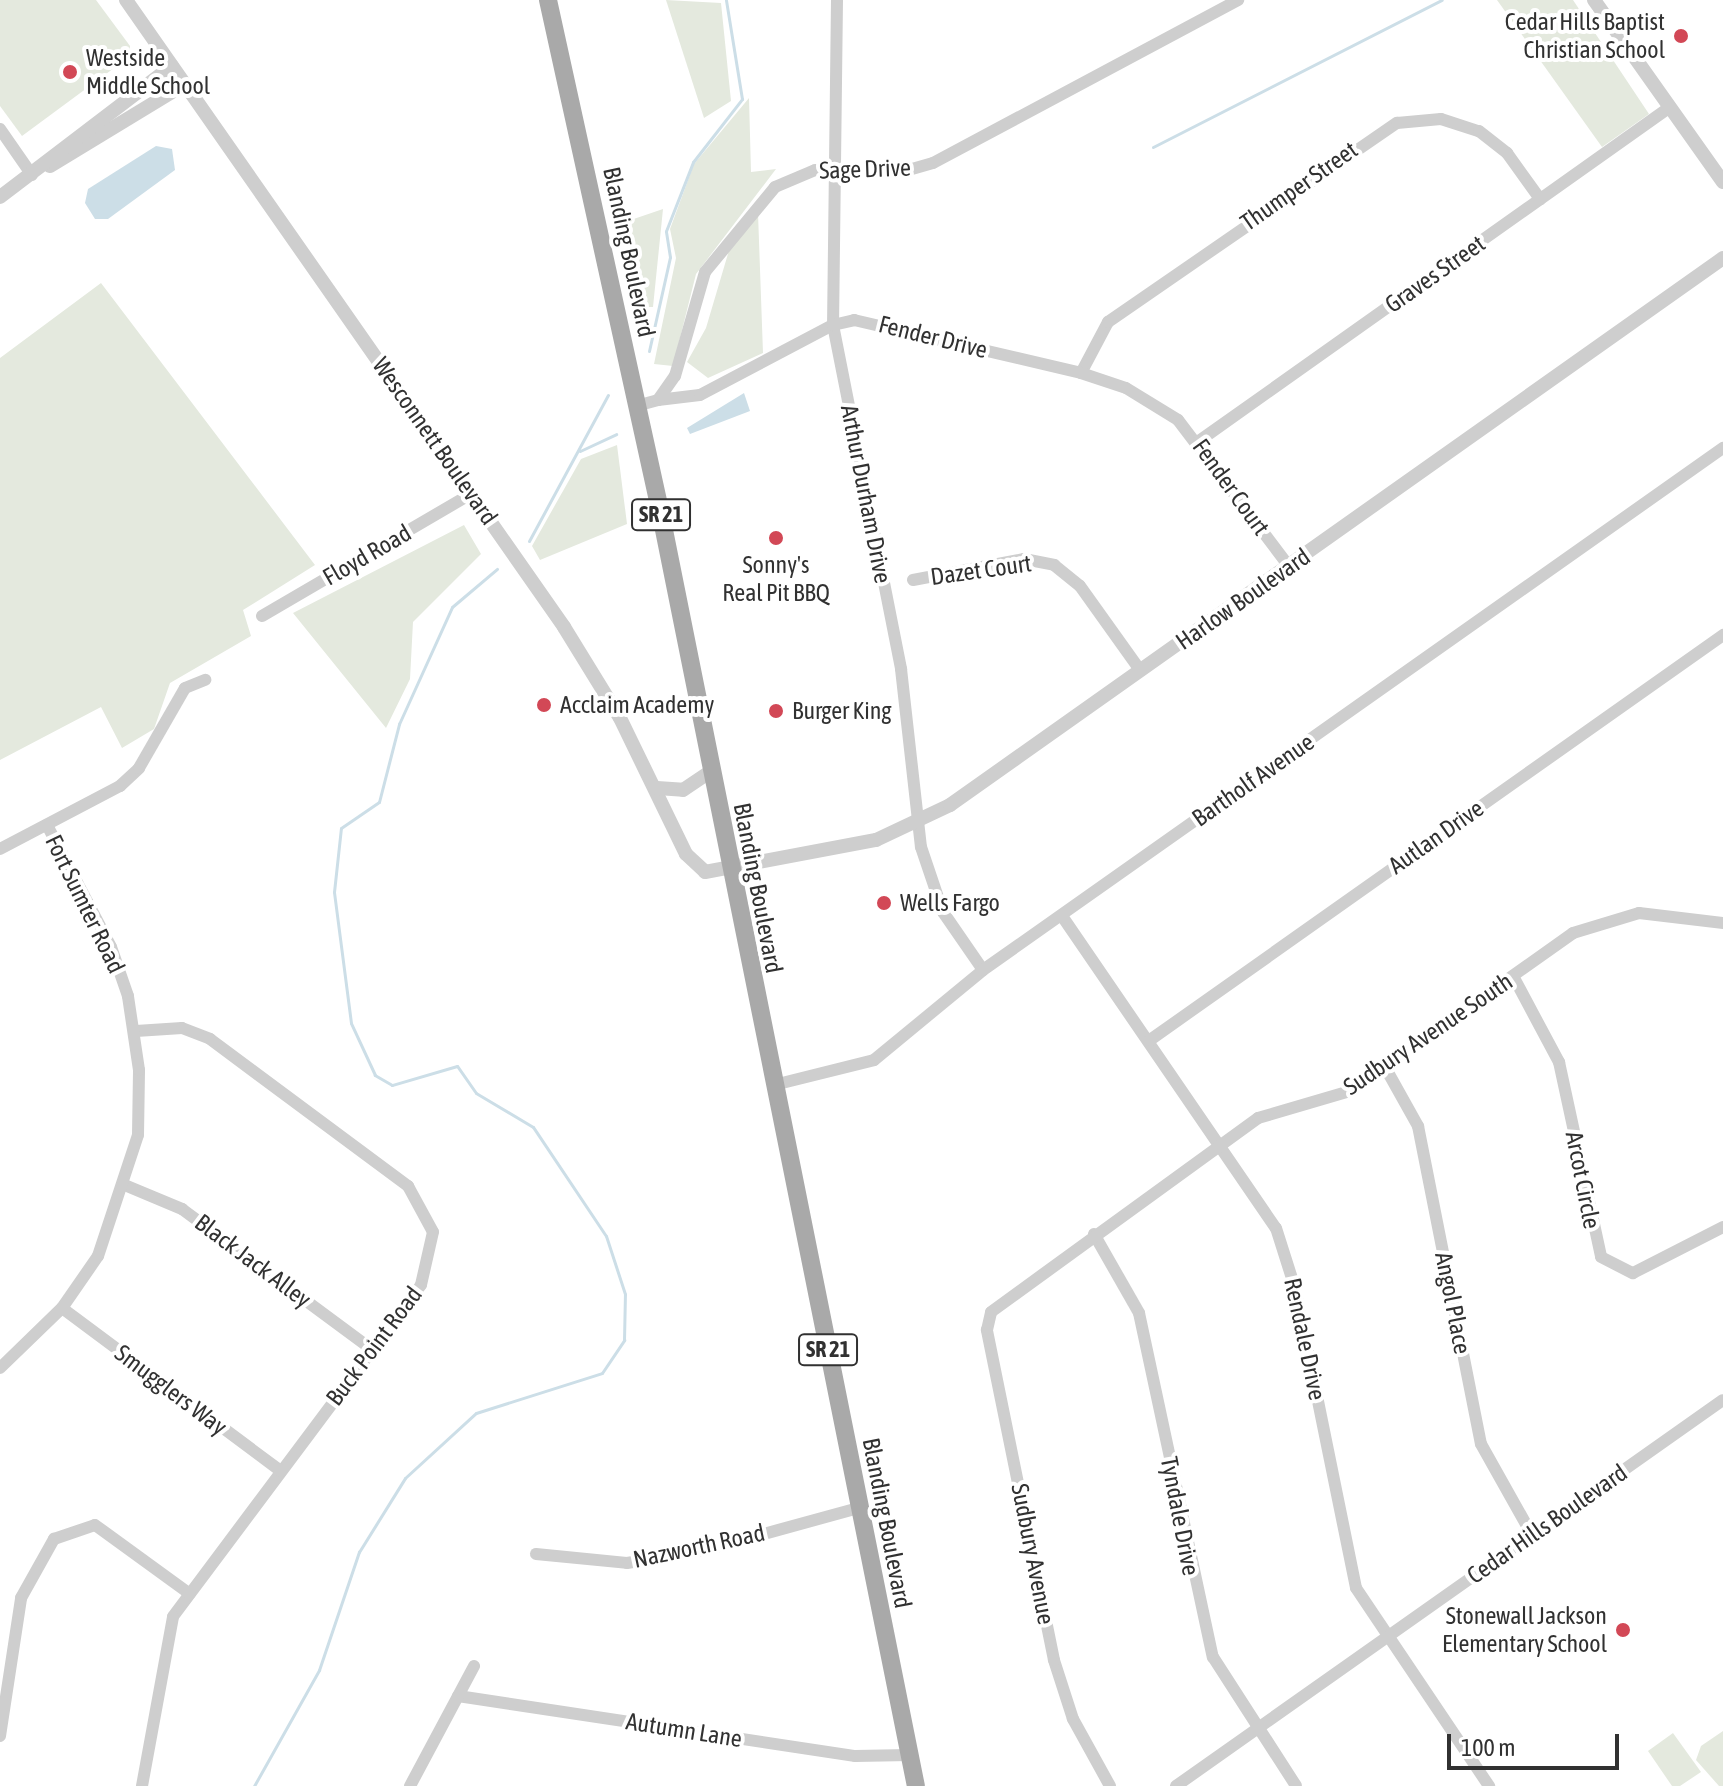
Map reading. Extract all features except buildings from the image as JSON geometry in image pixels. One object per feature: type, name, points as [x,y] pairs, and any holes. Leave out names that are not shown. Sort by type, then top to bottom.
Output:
[{"type":"main road","name":"Blanding Boulevard","points":[[548,0],[636,406],[916,1786]]},
{"type":"street","name":"Wesconnett Boulevard","points":[[126,0],[598,678],[657,788],[693,865],[705,872],[730,869]]},
{"type":"street","name":"Arthur Durham Drive","points":[[837,0],[833,325],[901,669],[921,821],[935,895],[983,970]]},
{"type":"street","name":"Sage Drive","points":[[658,400],[688,346],[699,289],[714,256],[775,187],[798,173],[933,163],[1214,5],[1238,0]]},
{"type":"street","points":[[1594,0],[1723,182]]},
{"type":"street","points":[[0,197],[172,66]]},
{"type":"street","points":[[32,175],[185,84]]},
{"type":"street","name":"Graves Street","points":[[1199,441],[1670,107]]},
{"type":"street","name":"Thumper Street","points":[[1081,373],[1108,322],[1397,123],[1441,119],[1479,131],[1507,153],[1540,199]]},
{"type":"street","points":[[0,129],[32,175]]},
{"type":"street","name":"Harlow Boulevard","points":[[730,869],[876,840],[921,821],[1289,566],[1723,258]]},
{"type":"street","name":"Fender Drive","points":[[658,400],[700,395],[833,325],[870,321],[1081,373]]},
{"type":"street","name":"Fender Court","points":[[1081,373],[1152,401],[1199,441],[1289,566]]},
{"type":"street","points":[[636,406],[658,400]]},
{"type":"street","name":"Bartholf Avenue","points":[[774,1085],[874,1060],[983,970],[1723,448]]},
{"type":"street","name":"Floyd Road","points":[[262,616],[471,494]]},
{"type":"street","name":"Dazet Court","points":[[913,580],[1024,559],[1054,565],[1080,586],[1140,670]]},
{"type":"street","name":"Autlan Drive","points":[[1150,1040],[1723,635]]},
{"type":"street","points":[[0,849],[120,786],[139,768],[185,688],[205,680]]},
{"type":"street","points":[[657,788],[683,790],[711,771]]},
{"type":"street","name":"Fort Sumter Road","points":[[0,1368],[62,1308],[98,1256],[127,1186],[140,1100],[136,1031],[111,947],[47,825]]},
{"type":"street","name":"Rendale Drive","points":[[1062,916],[1223,1142],[1288,1261],[1352,1575],[1384,1639],[1489,1786]]},
{"type":"street","name":"Sudbury Avenue South","points":[[991,1312],[1223,1142],[1275,1111],[1350,1091],[1573,933],[1618,916],[1723,923]]},
{"type":"street","name":"Arcot Circle","points":[[1513,976],[1559,1062],[1601,1257],[1633,1273],[1723,1227]]},
{"type":"street","name":"Buck Point Road","points":[[136,1031],[182,1028],[210,1039],[419,1198],[433,1232],[428,1268],[190,1594],[166,1637],[142,1786]]},
{"type":"street","name":"Angol Place","points":[[1385,1067],[1418,1126],[1481,1444],[1532,1535]]},
{"type":"street","name":"Black Jack Alley","points":[[127,1186],[182,1209],[371,1349]]},
{"type":"street","name":"Tyndale Drive","points":[[1094,1234],[1139,1313],[1203,1631],[1256,1730],[1296,1786]]},
{"type":"street","name":"Smugglers Way","points":[[62,1308],[281,1471]]},
{"type":"street","name":"Sudbury Avenue","points":[[991,1312],[987,1330],[1054,1660],[1073,1719],[1110,1786]]},
{"type":"street","name":"Cedar Hills Boulevard","points":[[1176,1786],[1723,1400]]},
{"type":"street","name":"Nazworth Road","points":[[536,1554],[627,1563],[705,1550],[859,1508]]},
{"type":"street","points":[[0,1736],[21,1598],[54,1539],[95,1525],[190,1594]]},
{"type":"street","points":[[410,1786],[474,1666]]},
{"type":"street","name":"Autumn Lane","points":[[458,1696],[855,1756],[910,1755]]},
{"type":"shaded area","name":"Westside Middle School","points":[[0,0],[96,0],[130,46],[129,57],[22,136],[0,106]]},
{"type":"shaded area","points":[[666,0],[721,3],[731,101],[704,118]]},
{"type":"shaded area","points":[[1497,0],[1573,0],[1649,114],[1602,147]]},
{"type":"shaded area","points":[[749,98],[751,172],[776,169],[696,274],[673,366],[654,364],[676,258],[670,229],[694,164]]},
{"type":"shaded area","points":[[156,146],[172,149],[175,170],[108,219],[95,219],[85,203],[88,189]]},
{"type":"shaded area","points":[[663,209],[653,307],[640,307],[622,223]]},
{"type":"shaded area","points":[[758,213],[763,353],[708,378],[687,362],[706,328],[730,247]]},
{"type":"shaded area","points":[[101,283],[315,565],[243,610],[251,636],[170,683],[154,729],[122,748],[101,707],[0,760],[0,358]]},
{"type":"shaded area","points":[[744,393],[750,411],[690,434],[687,428]]},
{"type":"shaded area","points":[[617,445],[627,524],[540,560],[532,546],[581,459]]},
{"type":"shaded area","points":[[464,525],[481,554],[413,622],[410,679],[386,728],[293,613]]},
{"type":"shaded area","points":[[1723,1731],[1723,1786],[1719,1786],[1696,1760],[1701,1746]]},
{"type":"shaded area","points":[[1673,1733],[1701,1772],[1680,1786],[1672,1786],[1648,1751]]},
{"type":"waterway","points":[[649,351],[670,257],[666,231],[693,162],[742,99],[726,0]]},
{"type":"waterway","points":[[1153,147],[1442,0]]},
{"type":"waterway","points":[[529,541],[608,395]]},
{"type":"waterway","points":[[580,451],[616,434]]},
{"type":"waterway","points":[[254,1786],[319,1670],[359,1552],[405,1478],[476,1413],[602,1373],[624,1340],[625,1294],[606,1236],[533,1127],[476,1093],[457,1066],[392,1085],[375,1075],[351,1023],[334,892],[341,828],[379,802],[399,724],[452,607],[497,569]]},
{"type":"place","name":"Cedar Hills Baptist Christian School","points":[[1681,36]]},
{"type":"place","name":"Westside Middle School","points":[[70,72]]},
{"type":"place","name":"Sonny's Real Pit BBQ","points":[[776,538]]},
{"type":"place","name":"Acclaim Academy","points":[[544,705]]},
{"type":"place","name":"Burger King","points":[[776,711]]},
{"type":"place","name":"Wells Fargo","points":[[884,903]]},
{"type":"place","name":"Stonewall Jackson Elementary School","points":[[1623,1630]]}]
